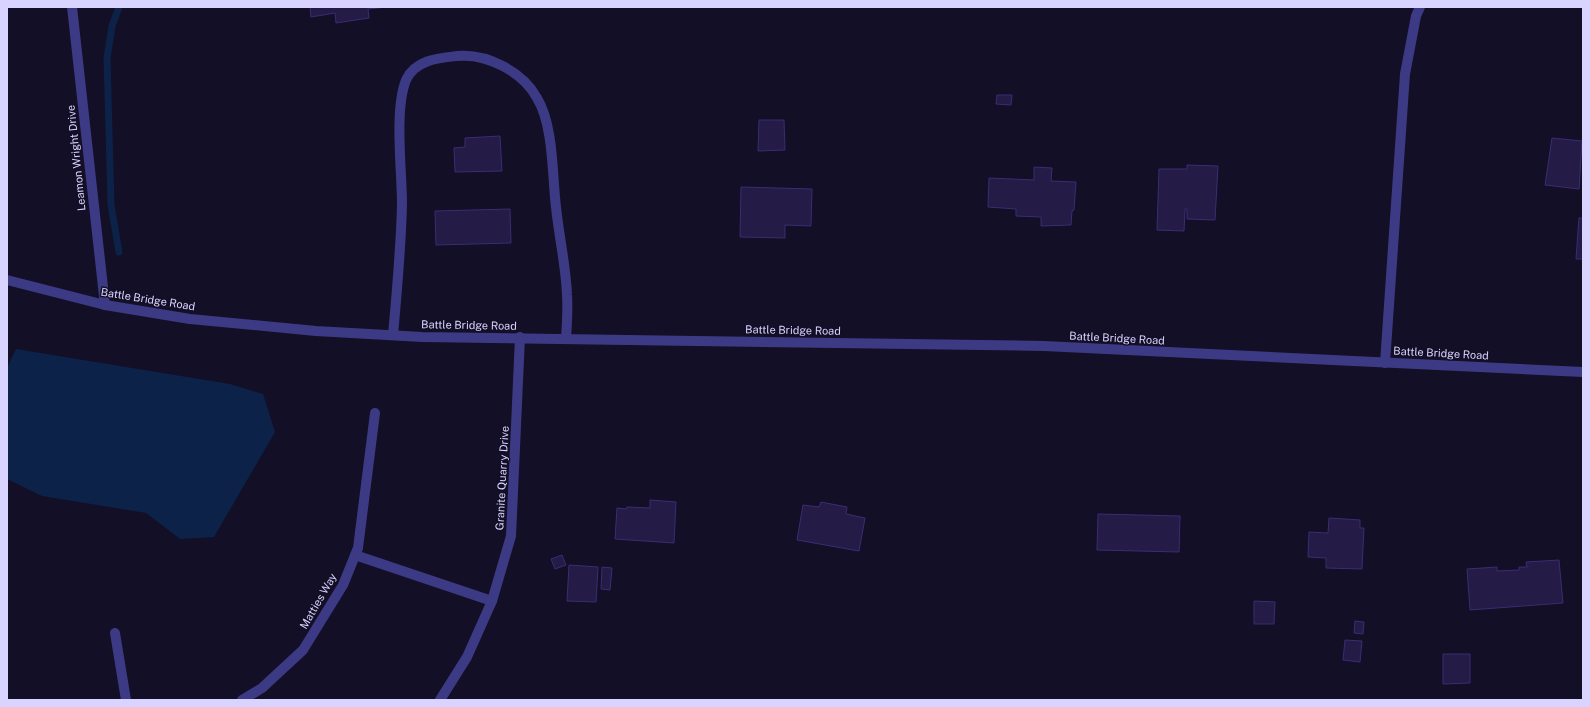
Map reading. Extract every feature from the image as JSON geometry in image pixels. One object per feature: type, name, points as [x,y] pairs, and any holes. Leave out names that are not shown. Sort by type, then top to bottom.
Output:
[{"type":"street","name":"Leamon Wright Drive","points":[[72,7],[104,306]]},
{"type":"street","points":[[1385,363],[1405,74],[1416,16],[1420,7]]},
{"type":"street","points":[[393,335],[401,257],[400,119],[406,80],[419,65],[429,60],[471,56],[494,63],[513,72],[533,91],[541,106],[551,148],[556,208],[564,261],[567,295],[566,338]]},
{"type":"street","name":"Battle Bridge Road","points":[[7,280],[104,306],[190,319],[316,331],[393,335],[1044,346],[1583,372]]},
{"type":"street","name":"Granite Quarry Drive","points":[[440,700],[467,657],[492,600],[511,536],[520,337]]},
{"type":"street","name":"Matties Way","points":[[242,700],[262,688],[303,650],[343,586],[358,548],[375,413]]},
{"type":"street","points":[[355,555],[492,600]]},
{"type":"street","points":[[115,633],[126,700]]},
{"type":"water","points":[[16,349],[230,384],[263,394],[275,432],[214,537],[180,539],[146,513],[42,496],[7,479],[7,368]]},
{"type":"building","points":[[310,7],[387,7],[368,9],[369,18],[336,23],[335,13],[311,17]]},
{"type":"building","points":[[997,95],[1012,95],[1011,105],[996,104]]},
{"type":"building","points":[[759,120],[784,120],[785,150],[758,151]]},
{"type":"building","points":[[500,136],[502,171],[455,172],[454,148],[465,147],[465,138]]},
{"type":"building","points":[[1552,138],[1582,141],[1579,189],[1545,185]]},
{"type":"building","points":[[1187,165],[1218,166],[1215,220],[1187,219],[1187,209],[1185,209],[1184,231],[1157,230],[1159,169],[1187,169]]},
{"type":"building","points":[[1034,167],[1052,168],[1051,181],[1076,182],[1074,210],[1072,211],[1071,225],[1041,226],[1041,217],[1016,216],[1016,209],[988,207],[989,178],[1034,180]]},
{"type":"building","points":[[741,187],[812,189],[811,226],[785,225],[785,238],[740,237]]},
{"type":"building","points":[[510,209],[511,243],[436,245],[435,211]]},
{"type":"building","points":[[1579,218],[1583,218],[1583,259],[1576,259]]},
{"type":"building","points":[[650,500],[676,502],[674,543],[615,539],[617,508],[650,508]]},
{"type":"building","points":[[821,502],[847,507],[846,514],[865,518],[859,551],[797,540],[803,505],[819,507]]},
{"type":"building","points":[[1098,514],[1180,516],[1179,552],[1097,550]]},
{"type":"building","points":[[1329,518],[1360,520],[1360,528],[1364,528],[1362,569],[1326,568],[1326,558],[1308,557],[1309,532],[1328,533]]},
{"type":"building","points":[[562,555],[566,565],[555,569],[551,559]]},
{"type":"building","points":[[1559,560],[1563,603],[1470,610],[1467,569],[1497,567],[1497,571],[1519,570],[1519,567],[1527,567],[1526,562]]},
{"type":"building","points":[[569,565],[598,567],[596,602],[567,601]]},
{"type":"building","points":[[602,567],[612,568],[610,590],[601,589]]},
{"type":"building","points":[[1254,601],[1275,602],[1274,624],[1254,624]]},
{"type":"building","points":[[1355,621],[1364,622],[1363,634],[1354,633]]},
{"type":"building","points":[[1345,640],[1362,641],[1360,662],[1343,660]]},
{"type":"building","points":[[1443,654],[1470,654],[1470,683],[1443,684]]},
{"type":"waterway","points":[[119,7],[112,26],[107,58],[111,205],[119,252]]}]
